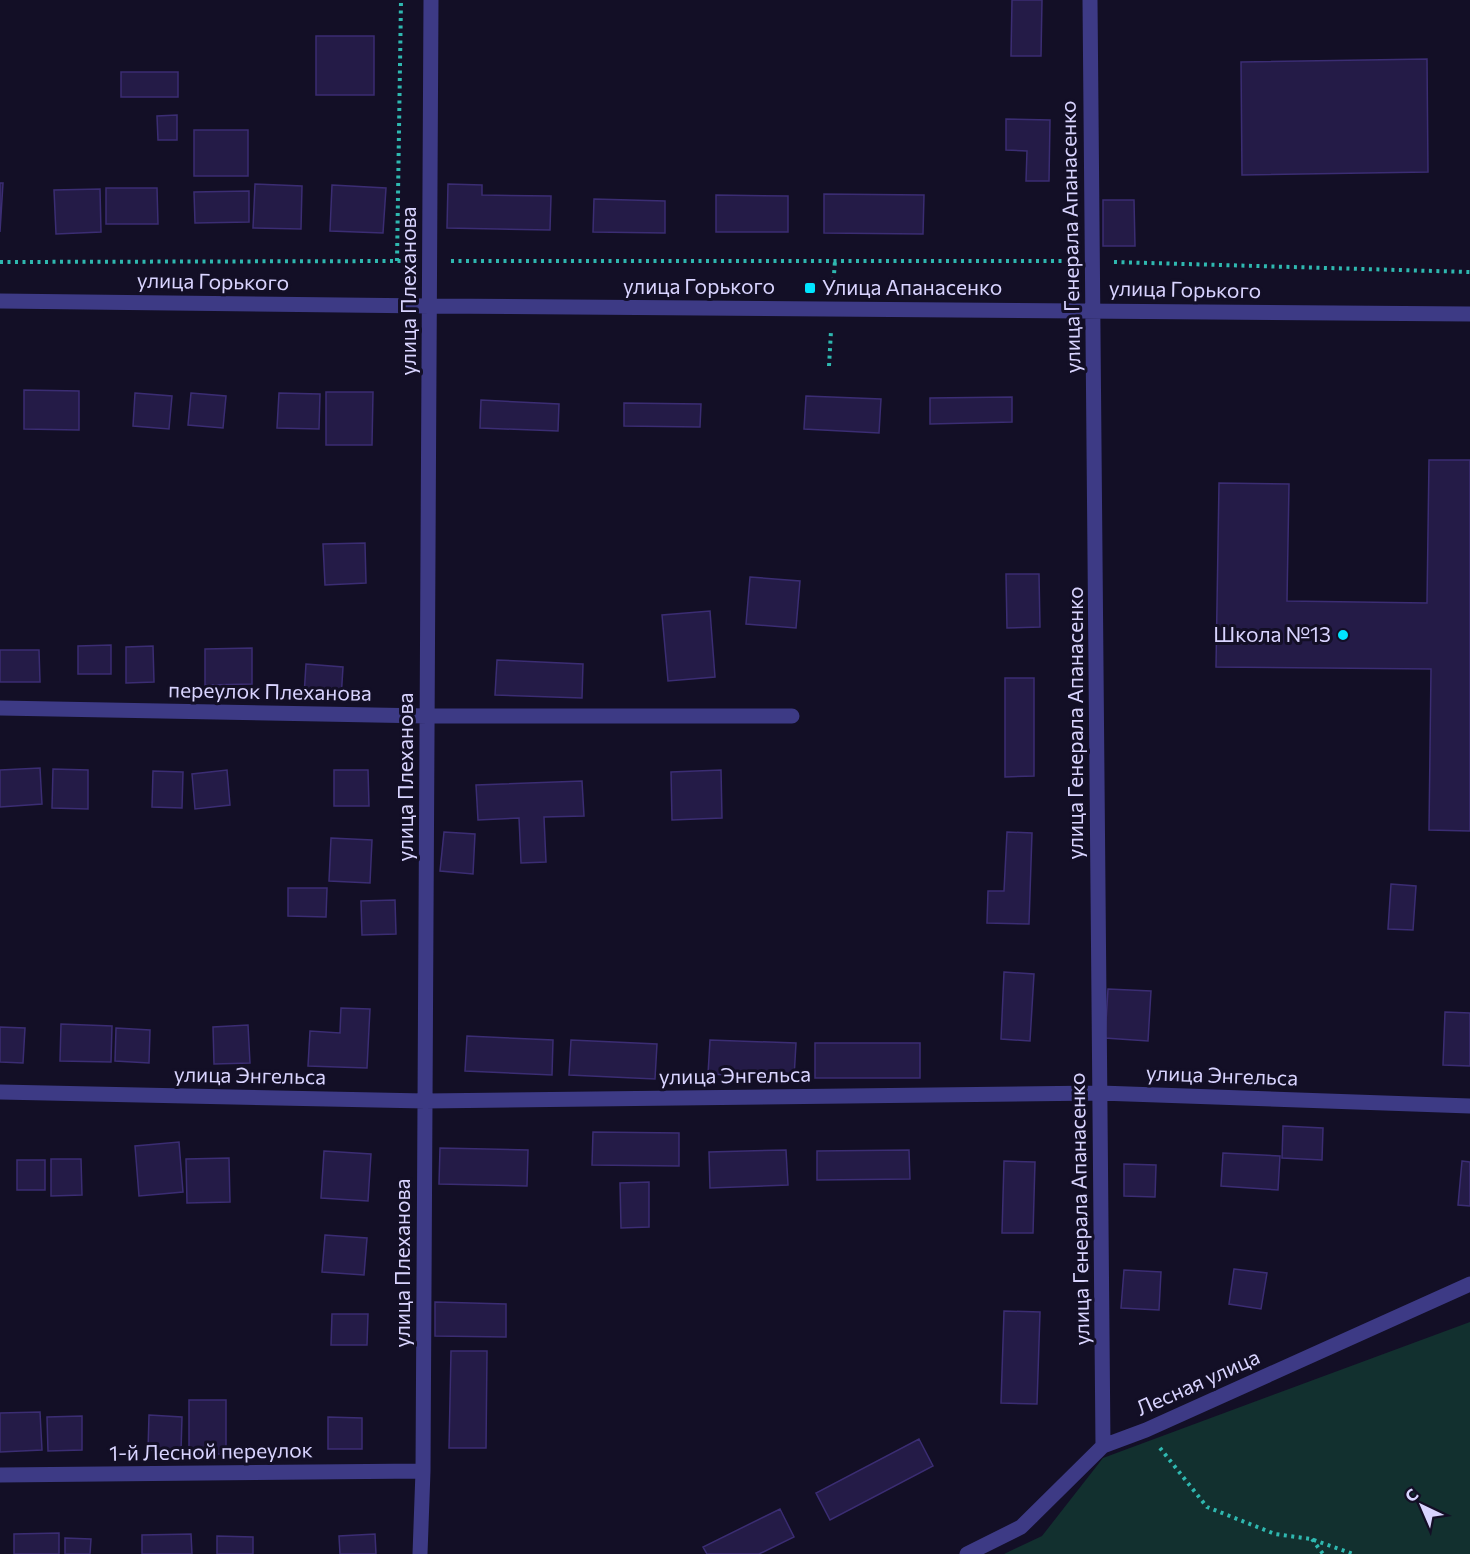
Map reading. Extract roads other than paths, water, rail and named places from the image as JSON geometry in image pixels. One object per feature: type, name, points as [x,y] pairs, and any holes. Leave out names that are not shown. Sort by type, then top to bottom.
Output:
[{"type":"street","name":"улица Плеханова","points":[[420,1554],[423,1471],[431,0]]},
{"type":"street","name":"улица Генерала Апанасенко","points":[[1090,0],[1103,1446]]},
{"type":"street","name":"улица Горького","points":[[0,301],[1470,314]]},
{"type":"street","name":"переулок Плеханова","points":[[0,708],[427,716],[792,716]]},
{"type":"street","name":"улица Энгельса","points":[[0,1092],[425,1101],[1100,1093],[1470,1106]]},
{"type":"street","name":"Лесная улица","points":[[967,1554],[1022,1527],[1103,1446],[1146,1430],[1470,1284]]},
{"type":"street","name":"1-й Лесной переулок","points":[[0,1475],[423,1471]]},
{"type":"place","name":"Улица Апанасенко","points":[[810,288]]},
{"type":"place","name":"Школа №13","points":[[1343,635]]}]
